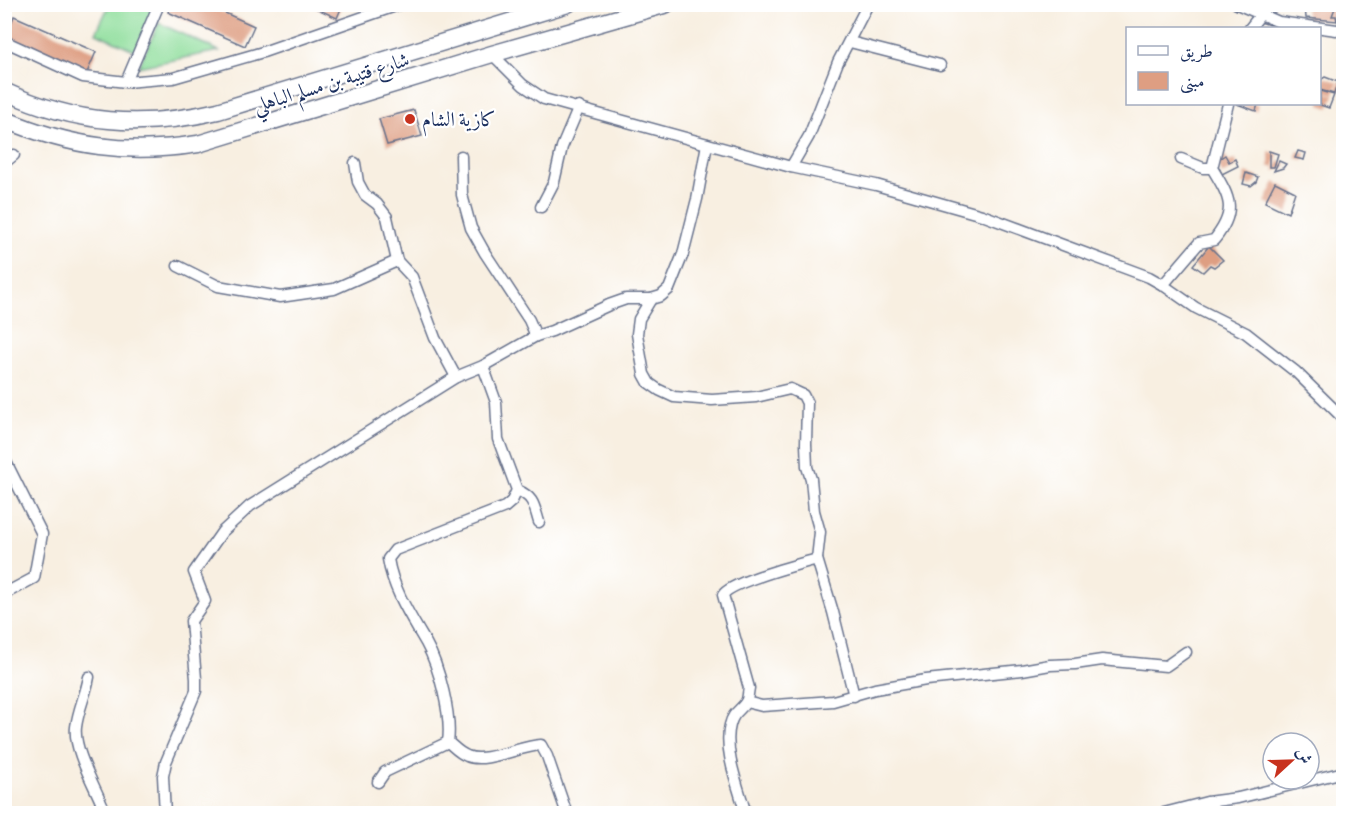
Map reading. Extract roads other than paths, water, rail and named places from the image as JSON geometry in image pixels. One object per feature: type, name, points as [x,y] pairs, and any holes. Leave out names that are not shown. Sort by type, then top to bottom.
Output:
[{"type":"main road","name":"شارع قتيبة بن مسلم الباهلي","points":[[4,91],[50,109],[105,120],[162,121],[190,118],[568,4]]},
{"type":"main road","name":"شارع قتيبة بن مسلم الباهلي","points":[[4,119],[50,137],[82,145],[123,150],[173,148],[222,137],[492,54],[667,4]]},
{"type":"street","points":[[126,82],[159,4]]},
{"type":"street","points":[[4,41],[83,77],[126,82],[172,78],[263,52],[401,4]]},
{"type":"street","points":[[791,167],[809,136],[834,71],[868,4]]},
{"type":"street","points":[[1237,4],[1279,22],[1315,27]]},
{"type":"street","points":[[1251,27],[1261,14]]},
{"type":"street","points":[[1321,28],[1344,31]]},
{"type":"street","points":[[850,42],[940,65]]},
{"type":"street","points":[[492,54],[523,85],[544,99],[791,167],[876,185],[982,215],[1129,269],[1163,285],[1196,308],[1246,333],[1296,372],[1344,419]]},
{"type":"street","points":[[1163,285],[1199,243],[1214,240],[1228,219],[1228,198],[1212,168],[1228,105]]},
{"type":"street","points":[[541,207],[554,182],[562,147],[579,107]]},
{"type":"street","points":[[165,813],[163,776],[166,762],[195,691],[191,621],[205,601],[195,572],[222,532],[250,506],[456,376],[483,366],[536,336],[552,331],[609,304],[626,299],[651,299],[661,296],[669,289],[677,274],[697,199],[707,144]]},
{"type":"street","points":[[4,163],[14,155]]},
{"type":"street","points":[[461,156],[462,195],[471,228],[529,320],[536,336]]},
{"type":"street","points":[[1181,159],[1203,168],[1212,168]]},
{"type":"street","points":[[355,163],[358,182],[365,195],[377,204],[387,217],[397,261],[412,277],[435,338],[456,376]]},
{"type":"street","points":[[177,266],[218,286],[280,297],[334,289],[397,261]]},
{"type":"street","points":[[651,299],[639,320],[637,334],[644,375],[649,383],[658,390],[674,397],[712,400],[756,397],[790,389],[796,390],[803,396],[808,409],[807,467],[820,532],[817,558],[854,696]]},
{"type":"street","points":[[448,742],[450,731],[443,693],[433,659],[403,604],[388,559],[395,550],[505,507],[512,501],[517,490],[498,439],[496,402],[483,366]]},
{"type":"street","points":[[4,458],[42,534],[34,579],[4,594]]},
{"type":"street","points":[[517,490],[530,498],[540,522]]},
{"type":"street","points":[[746,813],[728,739],[730,724],[737,710],[746,702],[749,688],[723,595],[727,589],[741,583],[817,558]]},
{"type":"street","points":[[746,702],[782,705],[833,701],[875,689],[926,680],[1102,660],[1166,666],[1186,652]]},
{"type":"street","points":[[89,677],[75,728],[76,738],[78,751],[106,813]]},
{"type":"street","points":[[378,782],[385,772],[448,742]]},
{"type":"street","points":[[448,742],[469,758],[482,758],[541,745],[567,813]]},
{"type":"street","points":[[1160,813],[1207,802],[1238,798],[1344,772]]},
{"type":"place","name":"كازية الشام","points":[[410,119]]}]
